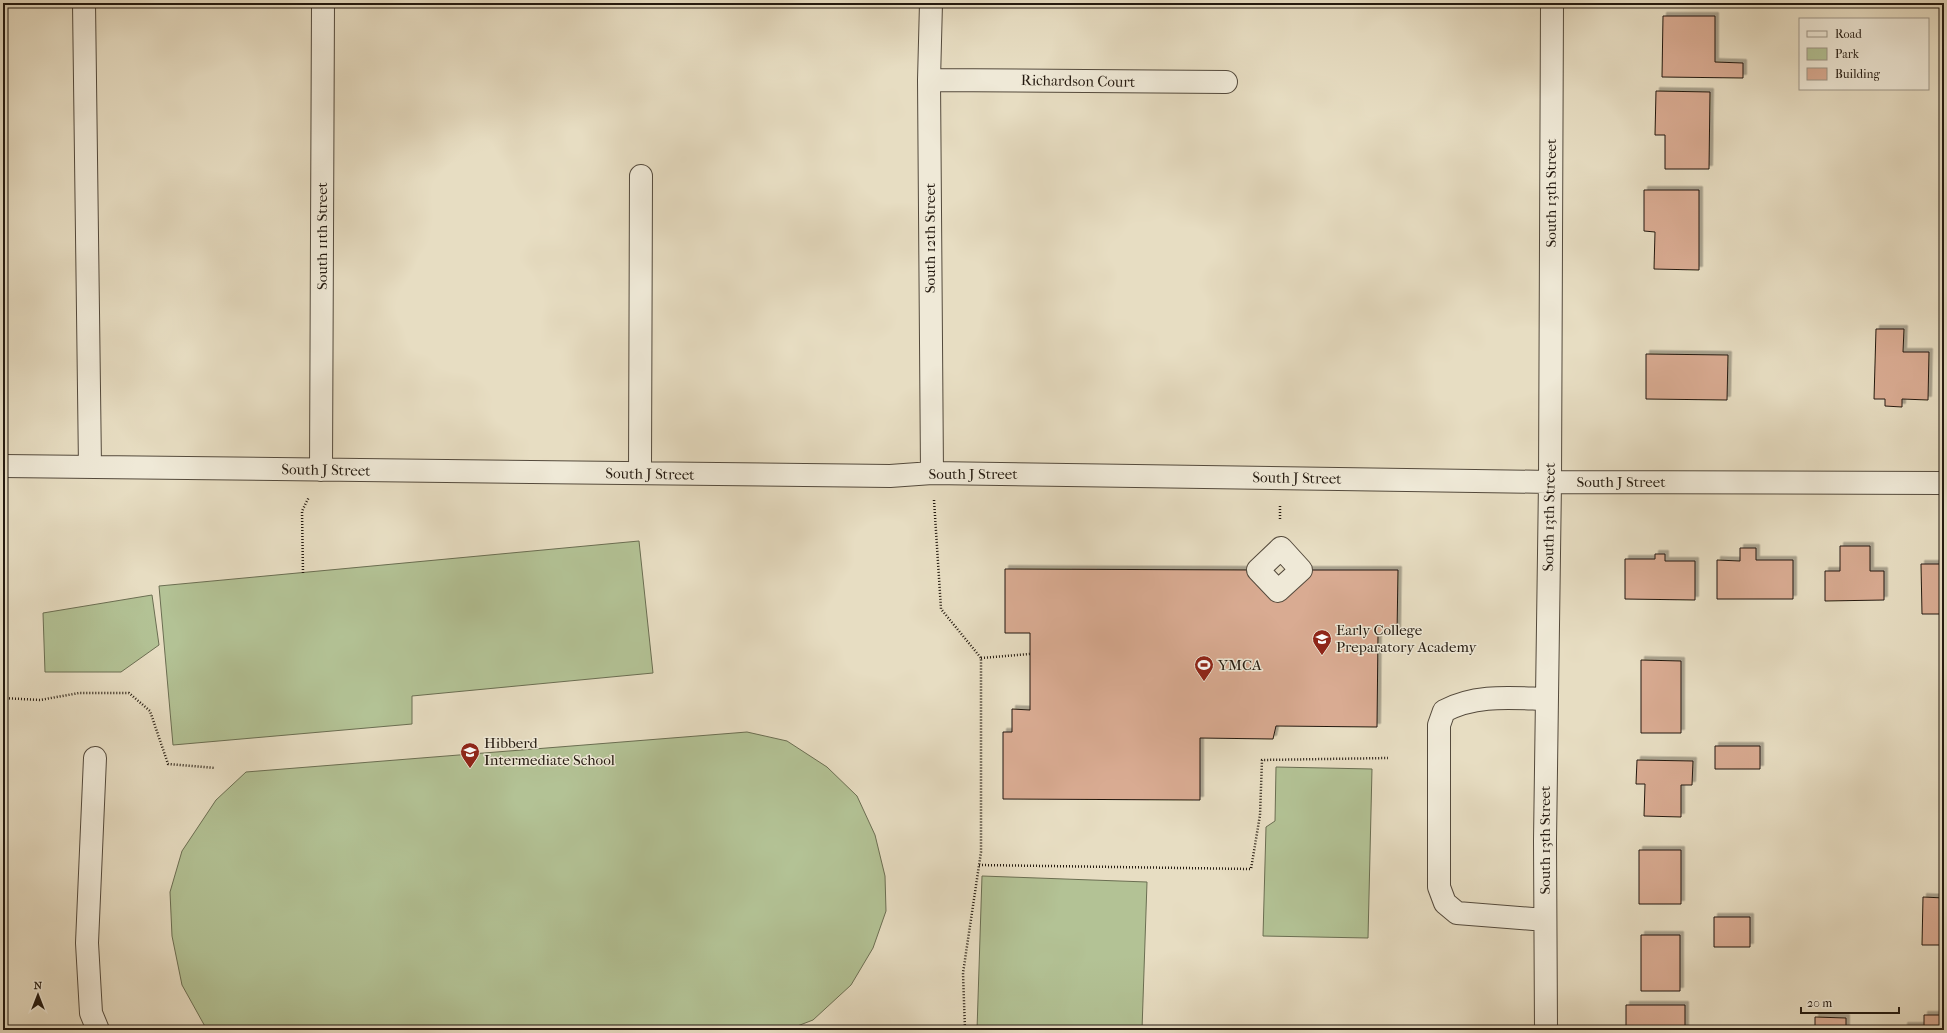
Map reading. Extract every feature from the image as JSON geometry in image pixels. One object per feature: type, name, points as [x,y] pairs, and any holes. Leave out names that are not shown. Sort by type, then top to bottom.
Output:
[{"type":"street","points":[[84,3],[90,467]]},
{"type":"street","name":"South 11th Street","points":[[321,470],[323,3]]},
{"type":"street","name":"South 12th Street","points":[[931,3],[929,80],[932,473]]},
{"type":"street","name":"South 13th Street","points":[[1546,1030],[1544,920],[1550,482],[1552,3]]},
{"type":"street","name":"Richardson Court","points":[[929,80],[1226,82]]},
{"type":"street","points":[[640,473],[641,176]]},
{"type":"street","name":"South J Street","points":[[3,466],[890,476],[932,473],[1550,482],[1944,483]]},
{"type":"street","points":[[1544,920],[1457,913],[1445,903],[1439,887],[1439,725],[1444,711],[1457,704],[1482,698],[1546,699]]},
{"type":"street","points":[[95,758],[87,943],[91,1013],[98,1030]]},
{"type":"path","points":[[303,573],[302,511],[321,470]]},
{"type":"path","points":[[932,473],[941,609],[981,658],[981,852],[963,973],[965,1030]]},
{"type":"path","points":[[1279,477],[1281,548]]},
{"type":"path","points":[[981,658],[1030,654]]},
{"type":"path","points":[[3,698],[40,700],[79,693],[129,693],[150,711],[168,764],[215,768]]},
{"type":"path","points":[[979,866],[1251,869],[1260,815],[1262,760],[1388,758]]},
{"type":"green space","points":[[639,541],[653,673],[412,696],[412,724],[173,745],[159,586]]},
{"type":"green space","points":[[152,595],[159,645],[121,672],[45,672],[43,613]]},
{"type":"green space","points":[[747,732],[787,741],[827,767],[857,796],[875,835],[885,876],[886,911],[873,948],[851,985],[813,1020],[787,1030],[207,1030],[182,985],[172,936],[170,892],[182,851],[216,800],[246,772]]},
{"type":"green space","points":[[1276,767],[1372,769],[1368,938],[1263,936],[1266,827],[1275,821]]},
{"type":"green space","points":[[982,876],[1147,882],[1142,1030],[977,1030]]},
{"type":"building","points":[[1663,16],[1715,16],[1715,62],[1743,63],[1743,78],[1662,77]]},
{"type":"building","points":[[1656,91],[1710,92],[1709,169],[1665,169],[1665,135],[1655,135]]},
{"type":"building","points":[[1644,190],[1699,190],[1699,270],[1654,269],[1655,232],[1644,231]]},
{"type":"building","points":[[1876,329],[1904,329],[1903,352],[1929,352],[1928,400],[1902,399],[1902,407],[1885,406],[1885,399],[1874,399]]},
{"type":"building","points":[[1646,354],[1728,355],[1727,400],[1646,399]]},
{"type":"building","points":[[1840,546],[1870,546],[1870,571],[1884,571],[1884,600],[1825,601],[1825,571],[1840,571]]},
{"type":"building","points":[[1740,548],[1756,548],[1756,560],[1793,560],[1793,599],[1717,599],[1717,560],[1740,561]]},
{"type":"building","points":[[1655,554],[1665,554],[1665,561],[1695,561],[1695,600],[1625,599],[1625,559],[1655,559]]},
{"type":"building","points":[[1921,564],[1944,564],[1944,614],[1922,614]]},
{"type":"building","name":"YMCA","points":[[1005,569],[1258,570],[1278,591],[1301,570],[1398,570],[1397,634],[1378,634],[1377,727],[1276,726],[1273,739],[1200,738],[1200,800],[1003,799],[1003,732],[1012,732],[1012,709],[1030,710],[1030,633],[1005,633]]},
{"type":"building","points":[[1641,660],[1681,661],[1681,733],[1641,733]]},
{"type":"building","points":[[1715,746],[1760,746],[1760,769],[1715,769]]},
{"type":"building","points":[[1637,760],[1693,761],[1692,785],[1681,785],[1681,817],[1644,816],[1645,784],[1636,784]]},
{"type":"building","points":[[1639,850],[1681,850],[1681,904],[1639,904]]},
{"type":"building","points":[[1923,897],[1944,898],[1944,945],[1922,945]]},
{"type":"building","points":[[1714,917],[1750,917],[1750,947],[1714,947]]},
{"type":"building","points":[[1641,935],[1680,935],[1680,991],[1641,991]]},
{"type":"building","points":[[1626,1005],[1685,1005],[1685,1030],[1626,1030]]},
{"type":"building","points":[[1924,1015],[1944,1015],[1944,1030],[1904,1030],[1904,1026],[1924,1026]]},
{"type":"building","points":[[1815,1017],[1846,1018],[1846,1030],[1815,1030]]},
{"type":"place","name":"Early College Preparatory Academy","points":[[1322,656]]},
{"type":"place","name":"YMCA","points":[[1204,682]]},
{"type":"place","name":"Hibberd Intermediate School","points":[[470,769]]}]
